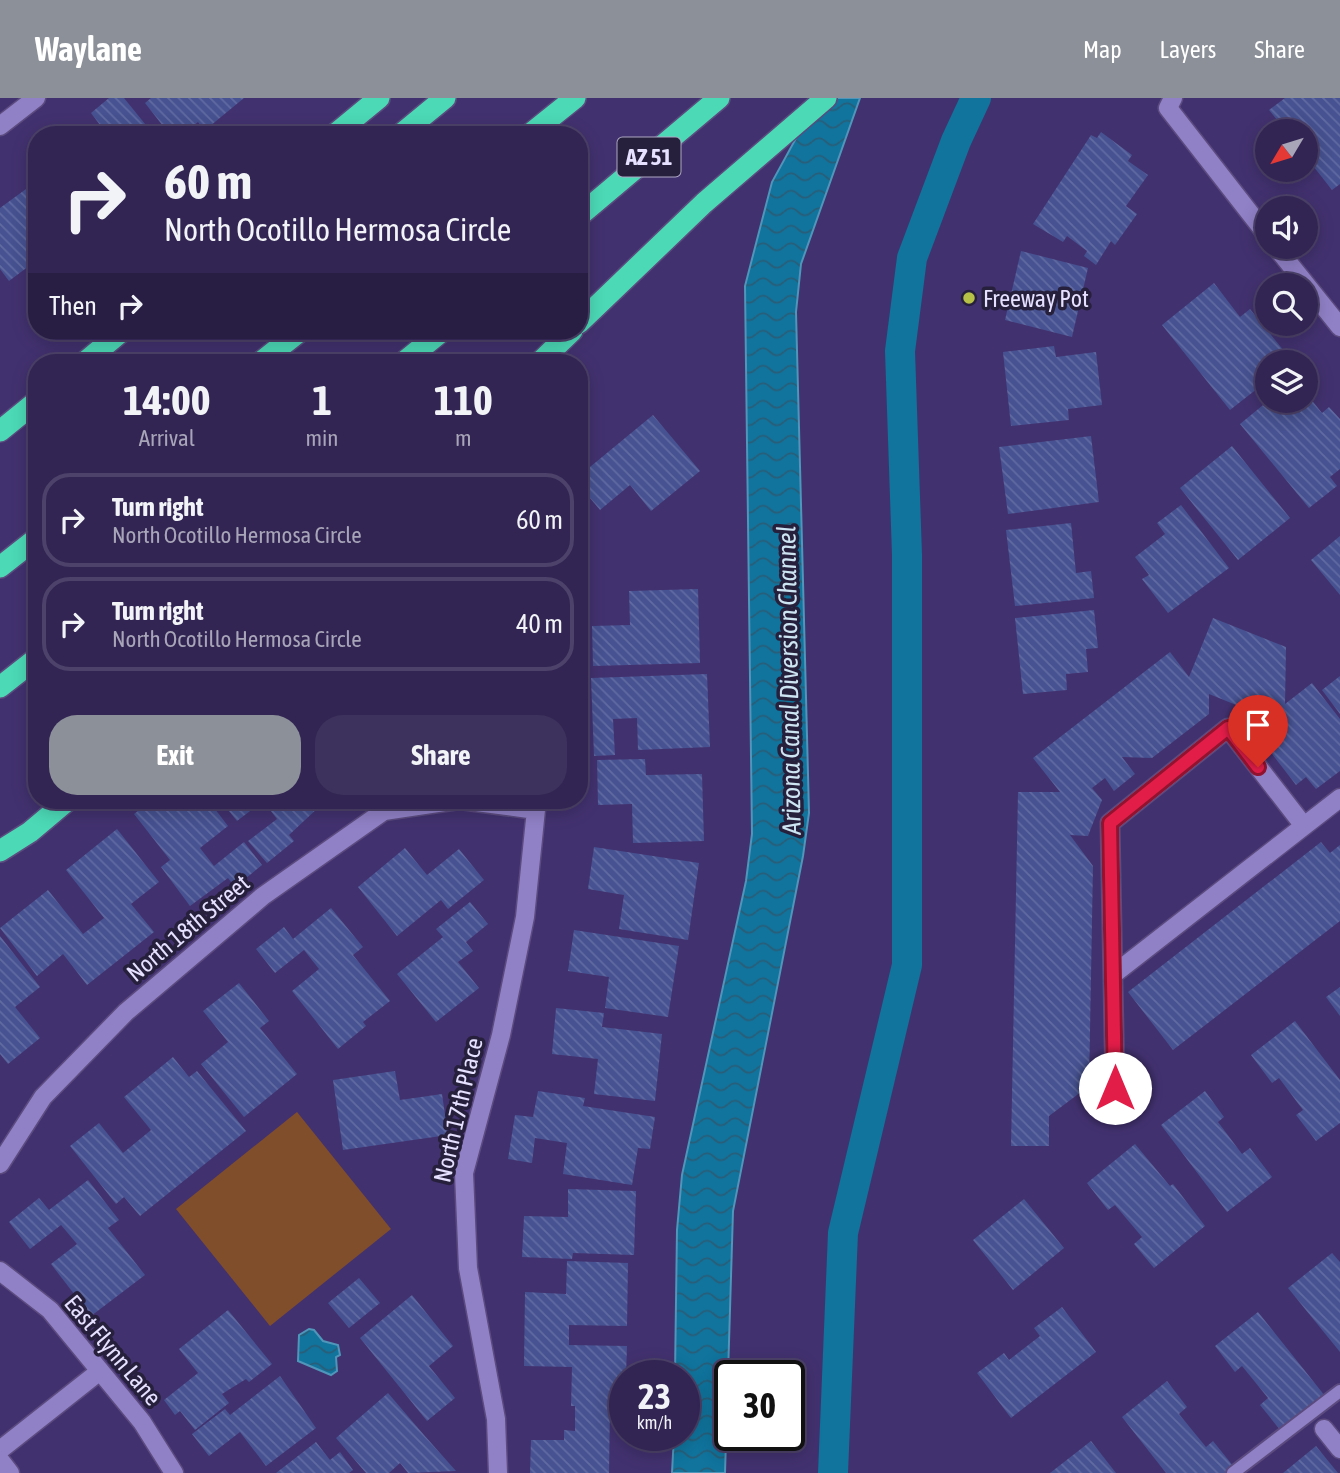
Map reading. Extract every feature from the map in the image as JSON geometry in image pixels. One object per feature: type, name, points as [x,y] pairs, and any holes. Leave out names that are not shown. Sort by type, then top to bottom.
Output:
[{"type":"highway","points":[[345,126],[379,98]]},
{"type":"highway","points":[[411,126],[445,98]]},
{"type":"highway","points":[[540,126],[575,98]]},
{"type":"highway","name":"AZ 51","points":[[588,208],[719,98]]},
{"type":"highway","points":[[588,315],[764,150],[826,98]]},
{"type":"highway","points":[[95,354],[112,340]]},
{"type":"highway","points":[[271,354],[289,340]]},
{"type":"highway","points":[[414,354],[431,340]]},
{"type":"highway","points":[[548,354],[563,340]]},
{"type":"highway","points":[[0,431],[28,408]]},
{"type":"highway","points":[[0,567],[28,545]]},
{"type":"highway","points":[[0,687],[28,665]]},
{"type":"highway","points":[[0,851],[30,832],[57,809]]},
{"type":"street","points":[[0,126],[36,98]]},
{"type":"street","points":[[1170,103],[1255,219]]},
{"type":"street","points":[[1286,259],[1340,327]]},
{"type":"street","points":[[1115,1088],[1110,823],[1228,728],[1304,826]]},
{"type":"street","points":[[1114,974],[1340,798]]},
{"type":"street","name":"North 18th Street","points":[[0,1164],[43,1097],[117,1021],[263,896],[384,811],[398,809]]},
{"type":"street","name":"North 17th Place","points":[[498,1473],[496,1419],[468,1268],[464,1173],[501,1035],[525,917],[536,809]]},
{"type":"street","name":"East Flynn Lane","points":[[0,1271],[50,1310],[142,1422],[174,1473]]},
{"type":"street","points":[[0,1450],[100,1371]]},
{"type":"street","points":[[1324,1429],[1340,1449]]},
{"type":"street","points":[[0,1461],[10,1473]]},
{"type":"lane","points":[[1236,1472],[1340,1391]]},
{"type":"shaded area","points":[[297,1112],[391,1229],[270,1326],[176,1209]]},
{"type":"water","name":"Arizona Canal Diversion Channel","points":[[818,98],[860,98],[801,264],[796,312],[809,813],[803,856],[733,1211],[728,1360],[714,1360],[714,1451],[726,1451],[725,1473],[672,1473],[673,1451],[700,1451],[700,1360],[675,1360],[677,1230],[682,1175],[746,881],[752,834],[745,286],[772,182]]},
{"type":"water","points":[[309,1329],[314,1330],[323,1341],[338,1345],[340,1355],[336,1357],[337,1371],[331,1375],[298,1361],[299,1335]]},
{"type":"building","points":[[109,98],[124,98],[147,126],[101,126],[91,113]]},
{"type":"building","points":[[151,98],[244,98],[210,126],[201,126],[198,122],[193,126],[163,126],[145,103]]},
{"type":"building","points":[[1285,98],[1340,98],[1340,184],[1332,190],[1318,172],[1318,119],[1276,119],[1269,110]]},
{"type":"building","points":[[1101,132],[1132,155],[1128,161],[1148,175],[1126,206],[1137,214],[1115,245],[1111,241],[1096,265],[1084,256],[1087,251],[1067,236],[1063,242],[1033,224],[1091,135],[1097,138]]},
{"type":"building","points":[[28,188],[28,267],[9,281],[0,269],[0,208]]},
{"type":"building","points":[[1021,251],[1088,268],[1072,337],[1005,320]]},
{"type":"building","points":[[1214,283],[1240,317],[1250,309],[1255,315],[1255,336],[1272,336],[1283,350],[1255,350],[1255,390],[1230,410],[1162,325]]},
{"type":"building","points":[[1054,346],[1056,357],[1096,352],[1102,405],[1068,409],[1069,420],[1011,426],[1003,352]]},
{"type":"building","points":[[1329,407],[1340,419],[1340,469],[1330,477],[1337,486],[1309,508],[1240,424],[1255,412],[1318,413],[1318,408],[1322,413]]},
{"type":"building","points":[[653,415],[700,471],[651,511],[630,485],[600,510],[588,496],[588,469]]},
{"type":"building","points":[[1091,436],[1099,502],[1008,514],[999,447]]},
{"type":"building","points":[[1232,446],[1290,518],[1238,560],[1180,488]]},
{"type":"building","points":[[1181,505],[1229,568],[1168,613],[1142,579],[1149,575],[1135,557],[1165,534],[1157,523]]},
{"type":"building","points":[[1071,523],[1076,573],[1091,571],[1094,598],[1015,606],[1006,530]]},
{"type":"building","points":[[1340,536],[1340,595],[1311,560]]},
{"type":"building","points":[[698,589],[700,663],[593,666],[592,626],[630,625],[629,591]]},
{"type":"building","points":[[1094,610],[1098,648],[1086,649],[1088,672],[1066,674],[1067,690],[1023,694],[1015,618]]},
{"type":"building","points":[[1213,618],[1286,647],[1285,704],[1312,683],[1340,719],[1340,771],[1316,789],[1306,777],[1296,785],[1262,741],[1274,732],[1261,715],[1209,694],[1209,714],[1152,758],[1122,757],[1135,774],[1114,791],[1105,778],[1092,788],[1102,800],[1088,836],[1070,835],[1093,866],[1089,1086],[1049,1116],[1049,1146],[1011,1146],[1018,792],[1060,792],[1033,758],[1170,652],[1189,677]]},
{"type":"building","points":[[707,674],[710,747],[638,750],[637,718],[613,719],[615,755],[594,756],[591,678]]},
{"type":"building","points":[[1340,676],[1340,714],[1322,690]]},
{"type":"building","points":[[645,759],[646,775],[702,774],[704,841],[633,843],[632,804],[598,805],[597,760]]},
{"type":"building","points":[[140,809],[215,809],[228,826],[200,848],[214,866],[244,842],[262,865],[235,887],[228,878],[190,906],[161,867],[170,860],[134,814]]},
{"type":"building","points":[[227,809],[253,809],[237,821]]},
{"type":"building","points":[[269,809],[317,809],[289,835],[294,841],[267,863],[248,841],[277,819]]},
{"type":"building","points":[[117,829],[159,882],[131,904],[154,932],[87,985],[63,954],[37,976],[0,928],[48,890],[83,934],[104,918],[66,870]]},
{"type":"building","points":[[1321,842],[1330,853],[1340,845],[1340,921],[1173,1050],[1128,992]]},
{"type":"building","points":[[594,847],[699,863],[688,940],[619,929],[624,895],[588,889]]},
{"type":"building","points":[[405,848],[427,875],[459,849],[484,880],[448,909],[441,900],[397,936],[358,887]]},
{"type":"building","points":[[470,902],[488,924],[466,942],[473,951],[458,962],[479,988],[436,1022],[397,974],[443,937],[436,929]]},
{"type":"building","points":[[331,908],[363,947],[353,955],[390,1001],[363,1022],[366,1026],[338,1049],[292,991],[319,969],[304,950],[275,973],[256,949],[284,927],[293,939]]},
{"type":"building","points":[[574,930],[679,946],[668,1017],[605,1008],[609,977],[568,971]]},
{"type":"building","points":[[0,936],[40,987],[15,1007],[40,1038],[8,1064],[0,1054]]},
{"type":"building","points":[[239,983],[269,1021],[260,1028],[297,1074],[244,1117],[201,1064],[228,1042],[203,1011]]},
{"type":"building","points":[[1340,987],[1340,1016],[1326,997]]},
{"type":"building","points":[[556,1008],[604,1013],[602,1027],[662,1034],[655,1101],[594,1094],[598,1059],[552,1054]]},
{"type":"building","points":[[1295,1021],[1340,1080],[1340,1123],[1316,1141],[1296,1115],[1303,1110],[1279,1078],[1272,1083],[1251,1055]]},
{"type":"building","points":[[173,1057],[189,1077],[197,1071],[246,1131],[140,1216],[124,1197],[116,1204],[70,1146],[99,1123],[123,1153],[151,1130],[124,1097]]},
{"type":"building","points":[[395,1071],[400,1100],[442,1094],[448,1135],[343,1150],[333,1080]]},
{"type":"building","points":[[538,1091],[585,1098],[583,1106],[655,1117],[650,1149],[638,1148],[632,1185],[563,1174],[567,1143],[535,1138],[532,1163],[508,1159],[515,1115],[533,1117]]},
{"type":"building","points":[[1205,1091],[1224,1117],[1218,1122],[1242,1154],[1250,1148],[1272,1177],[1227,1212],[1161,1125]]},
{"type":"building","points":[[1135,1144],[1170,1186],[1173,1184],[1205,1226],[1154,1268],[1134,1244],[1142,1237],[1115,1205],[1108,1210],[1087,1183]]},
{"type":"building","points":[[88,1180],[119,1220],[108,1228],[145,1275],[91,1316],[51,1264],[77,1244],[61,1225],[30,1249],[9,1222],[39,1198],[49,1210]]},
{"type":"building","points":[[568,1189],[636,1191],[634,1255],[573,1253],[572,1259],[522,1257],[524,1216],[568,1217]]},
{"type":"building","points":[[1024,1199],[1064,1248],[1013,1290],[973,1240]]},
{"type":"building","points":[[1332,1253],[1340,1262],[1340,1352],[1288,1288]]},
{"type":"building","points":[[567,1261],[628,1263],[627,1326],[569,1325],[569,1345],[627,1346],[627,1360],[609,1360],[609,1473],[530,1473],[531,1440],[564,1440],[564,1430],[575,1431],[575,1406],[571,1406],[572,1367],[524,1366],[525,1292],[566,1294]]},
{"type":"building","points":[[359,1278],[380,1303],[349,1328],[328,1303]]},
{"type":"building","points":[[412,1295],[453,1346],[429,1366],[455,1398],[427,1421],[360,1338]]},
{"type":"building","points":[[1062,1307],[1096,1352],[1011,1418],[977,1373],[1004,1353],[1009,1360],[1040,1336],[1034,1328]]},
{"type":"building","points":[[228,1310],[272,1364],[249,1382],[246,1379],[222,1394],[229,1403],[195,1430],[180,1411],[175,1415],[164,1400],[198,1373],[179,1349]]},
{"type":"building","points":[[1258,1312],[1325,1396],[1281,1431],[1260,1405],[1268,1398],[1242,1366],[1235,1372],[1215,1346]]},
{"type":"building","points":[[280,1376],[316,1428],[266,1466],[240,1432],[209,1456],[192,1434],[225,1409],[230,1415]]},
{"type":"building","points":[[1167,1381],[1187,1407],[1179,1414],[1206,1447],[1213,1441],[1234,1467],[1227,1473],[1166,1473],[1122,1417]]},
{"type":"building","points":[[388,1393],[456,1471],[408,1473],[400,1463],[389,1473],[366,1473],[336,1438]]},
{"type":"building","points":[[1091,1441],[1116,1473],[1050,1473]]},
{"type":"building","points":[[316,1442],[330,1460],[340,1452],[353,1470],[349,1473],[276,1473]]},
{"type":"building","points":[[1316,1446],[1338,1473],[1283,1473]]},
{"type":"waterway","points":[[833,1473],[843,1233],[907,965],[907,555],[900,351],[912,258],[956,141],[976,98]]},
{"type":"place","name":"Freeway Pot","points":[[969,298]]},
{"type":"route","points":[[1115,1088],[1110,823],[1228,728],[1258,767]]}]
